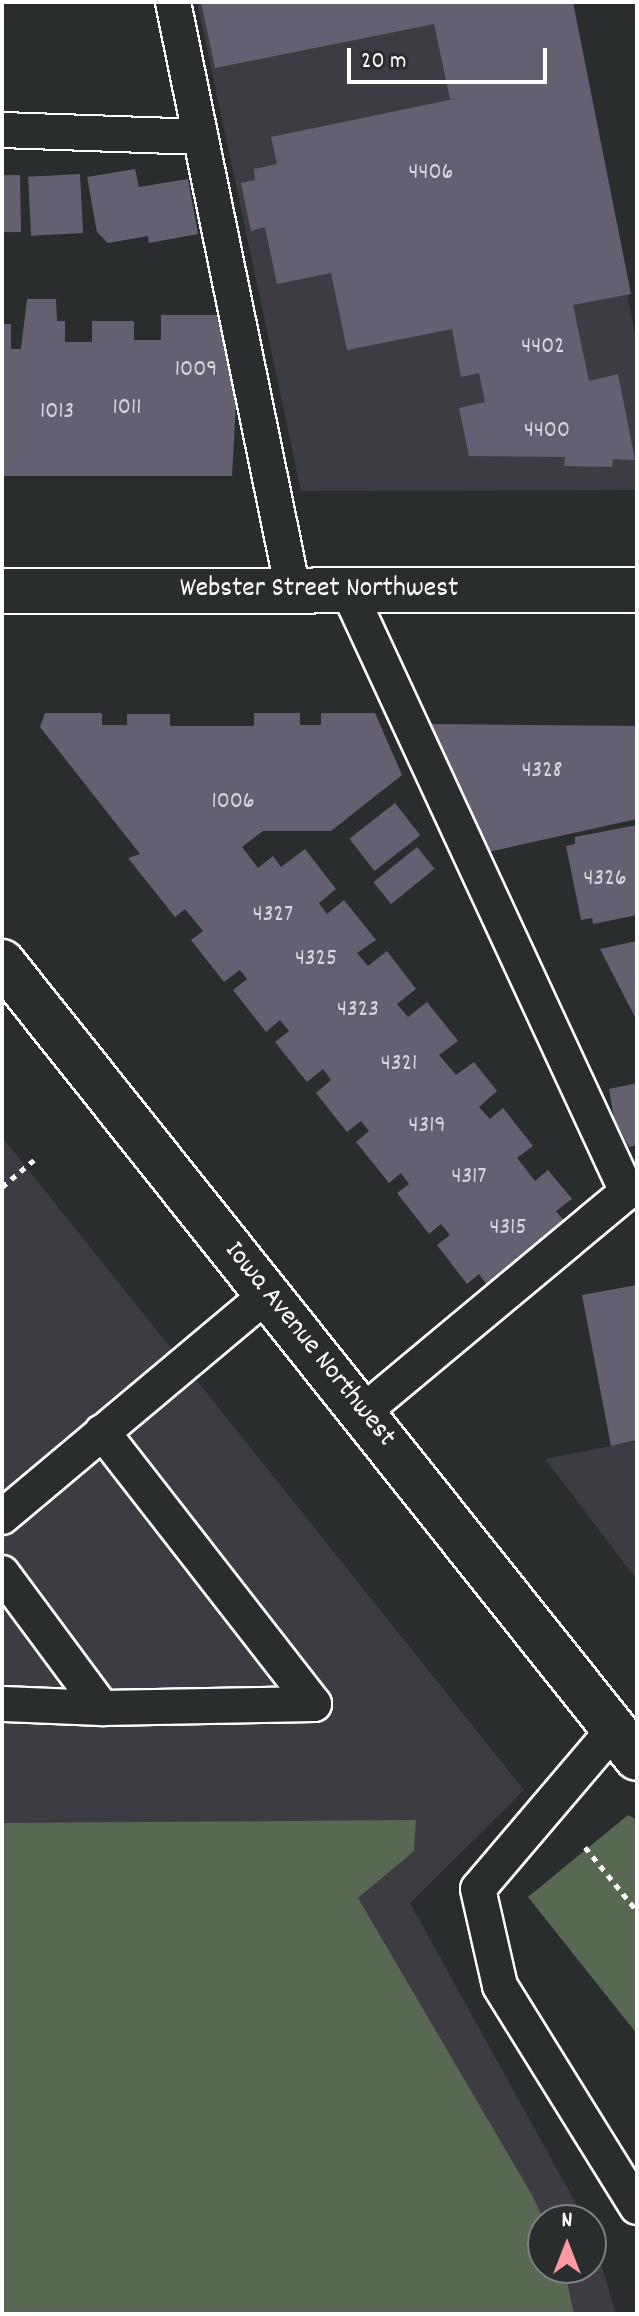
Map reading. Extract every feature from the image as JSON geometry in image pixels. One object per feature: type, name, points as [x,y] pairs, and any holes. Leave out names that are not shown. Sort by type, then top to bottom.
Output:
[{"type":"street","name":"Webster Street Northwest","points":[[2,591],[637,590]]},
{"type":"street","name":"Iowa Avenue Northwest","points":[[2,962],[363,1412],[630,1737]]},
{"type":"lane","points":[[173,2],[293,590]]},
{"type":"lane","points":[[2,130],[200,137]]},
{"type":"lane","points":[[348,590],[627,1192],[363,1412]]},
{"type":"lane","points":[[2,1517],[268,1294]]},
{"type":"lane","points":[[2,1704],[102,1708],[314,1704],[102,1432]]},
{"type":"lane","points":[[2,1573],[102,1708]]},
{"type":"lane","points":[[630,1737],[478,1889],[500,1986],[637,2207]]},
{"type":"path","points":[[2,1187],[34,1160]]},
{"type":"path","points":[[585,1847],[637,1911]]},
{"type":"shaded area","points":[[197,2],[569,2],[637,344],[637,490],[301,491]]},
{"type":"shaded area","points":[[2,1137],[524,1790],[410,1903],[576,2204],[527,2204],[527,2284],[607,2284],[616,2314],[2,2314]]},
{"type":"shaded area","points":[[637,1441],[637,1580],[545,1459]]},
{"type":"green space","points":[[628,1815],[637,1820],[637,2034],[528,1897]]},
{"type":"green space","points":[[416,1820],[414,1851],[358,1898],[536,2204],[527,2204],[527,2284],[567,2284],[574,2314],[2,2314],[2,1823]]},
{"type":"building","points":[[201,2],[573,2],[631,294],[573,305],[589,381],[618,374],[635,460],[613,459],[612,467],[564,466],[565,457],[469,456],[459,408],[485,402],[479,373],[461,377],[452,329],[347,350],[331,273],[277,284],[265,227],[251,231],[241,183],[255,180],[254,169],[277,164],[271,137],[459,98],[450,99],[434,24],[215,68]]},
{"type":"building","points":[[135,169],[139,187],[188,179],[198,234],[149,243],[148,236],[108,243],[97,232],[87,177]]},
{"type":"building","points":[[80,174],[83,233],[31,236],[28,177]]},
{"type":"building","points":[[2,175],[20,175],[21,232],[3,232]]},
{"type":"building","points":[[27,299],[56,299],[57,321],[65,321],[65,342],[92,342],[92,321],[134,321],[134,340],[161,340],[161,315],[217,315],[236,402],[232,476],[2,476],[2,324],[11,324],[11,349],[21,349]]},
{"type":"building","points":[[45,713],[102,713],[102,725],[127,725],[127,714],[170,714],[170,726],[254,726],[254,713],[300,713],[300,725],[321,725],[321,713],[375,713],[402,775],[331,831],[263,831],[242,847],[258,868],[273,856],[281,867],[305,849],[336,889],[319,903],[327,914],[344,900],[376,940],[357,953],[368,966],[387,951],[416,989],[397,1004],[408,1017],[427,1002],[458,1041],[439,1055],[456,1075],[474,1062],[497,1091],[479,1107],[490,1119],[503,1108],[533,1146],[517,1158],[535,1181],[548,1170],[572,1199],[556,1211],[566,1223],[487,1285],[479,1274],[467,1284],[437,1245],[450,1235],[441,1224],[429,1234],[397,1193],[409,1184],[401,1173],[389,1183],[356,1142],[369,1131],[361,1121],[347,1132],[316,1093],[331,1080],[323,1069],[307,1082],[275,1042],[289,1031],[280,1020],[266,1032],[233,990],[247,979],[240,970],[224,982],[191,940],[203,931],[185,909],[175,917],[128,858],[140,854],[40,727]]},
{"type":"building","points":[[427,724],[637,726],[637,819],[479,854]]},
{"type":"building","points":[[395,803],[420,835],[375,871],[349,839]]},
{"type":"building","points":[[637,825],[637,915],[593,924],[592,918],[581,920],[566,846],[575,844],[575,837]]},
{"type":"building","points":[[417,847],[435,869],[391,904],[373,882]]},
{"type":"building","points":[[637,941],[637,1021],[600,949]]},
{"type":"building","points":[[637,1083],[637,1145],[629,1147],[614,1118],[609,1089]]},
{"type":"building","points":[[637,1285],[637,1440],[611,1446],[582,1295]]}]
